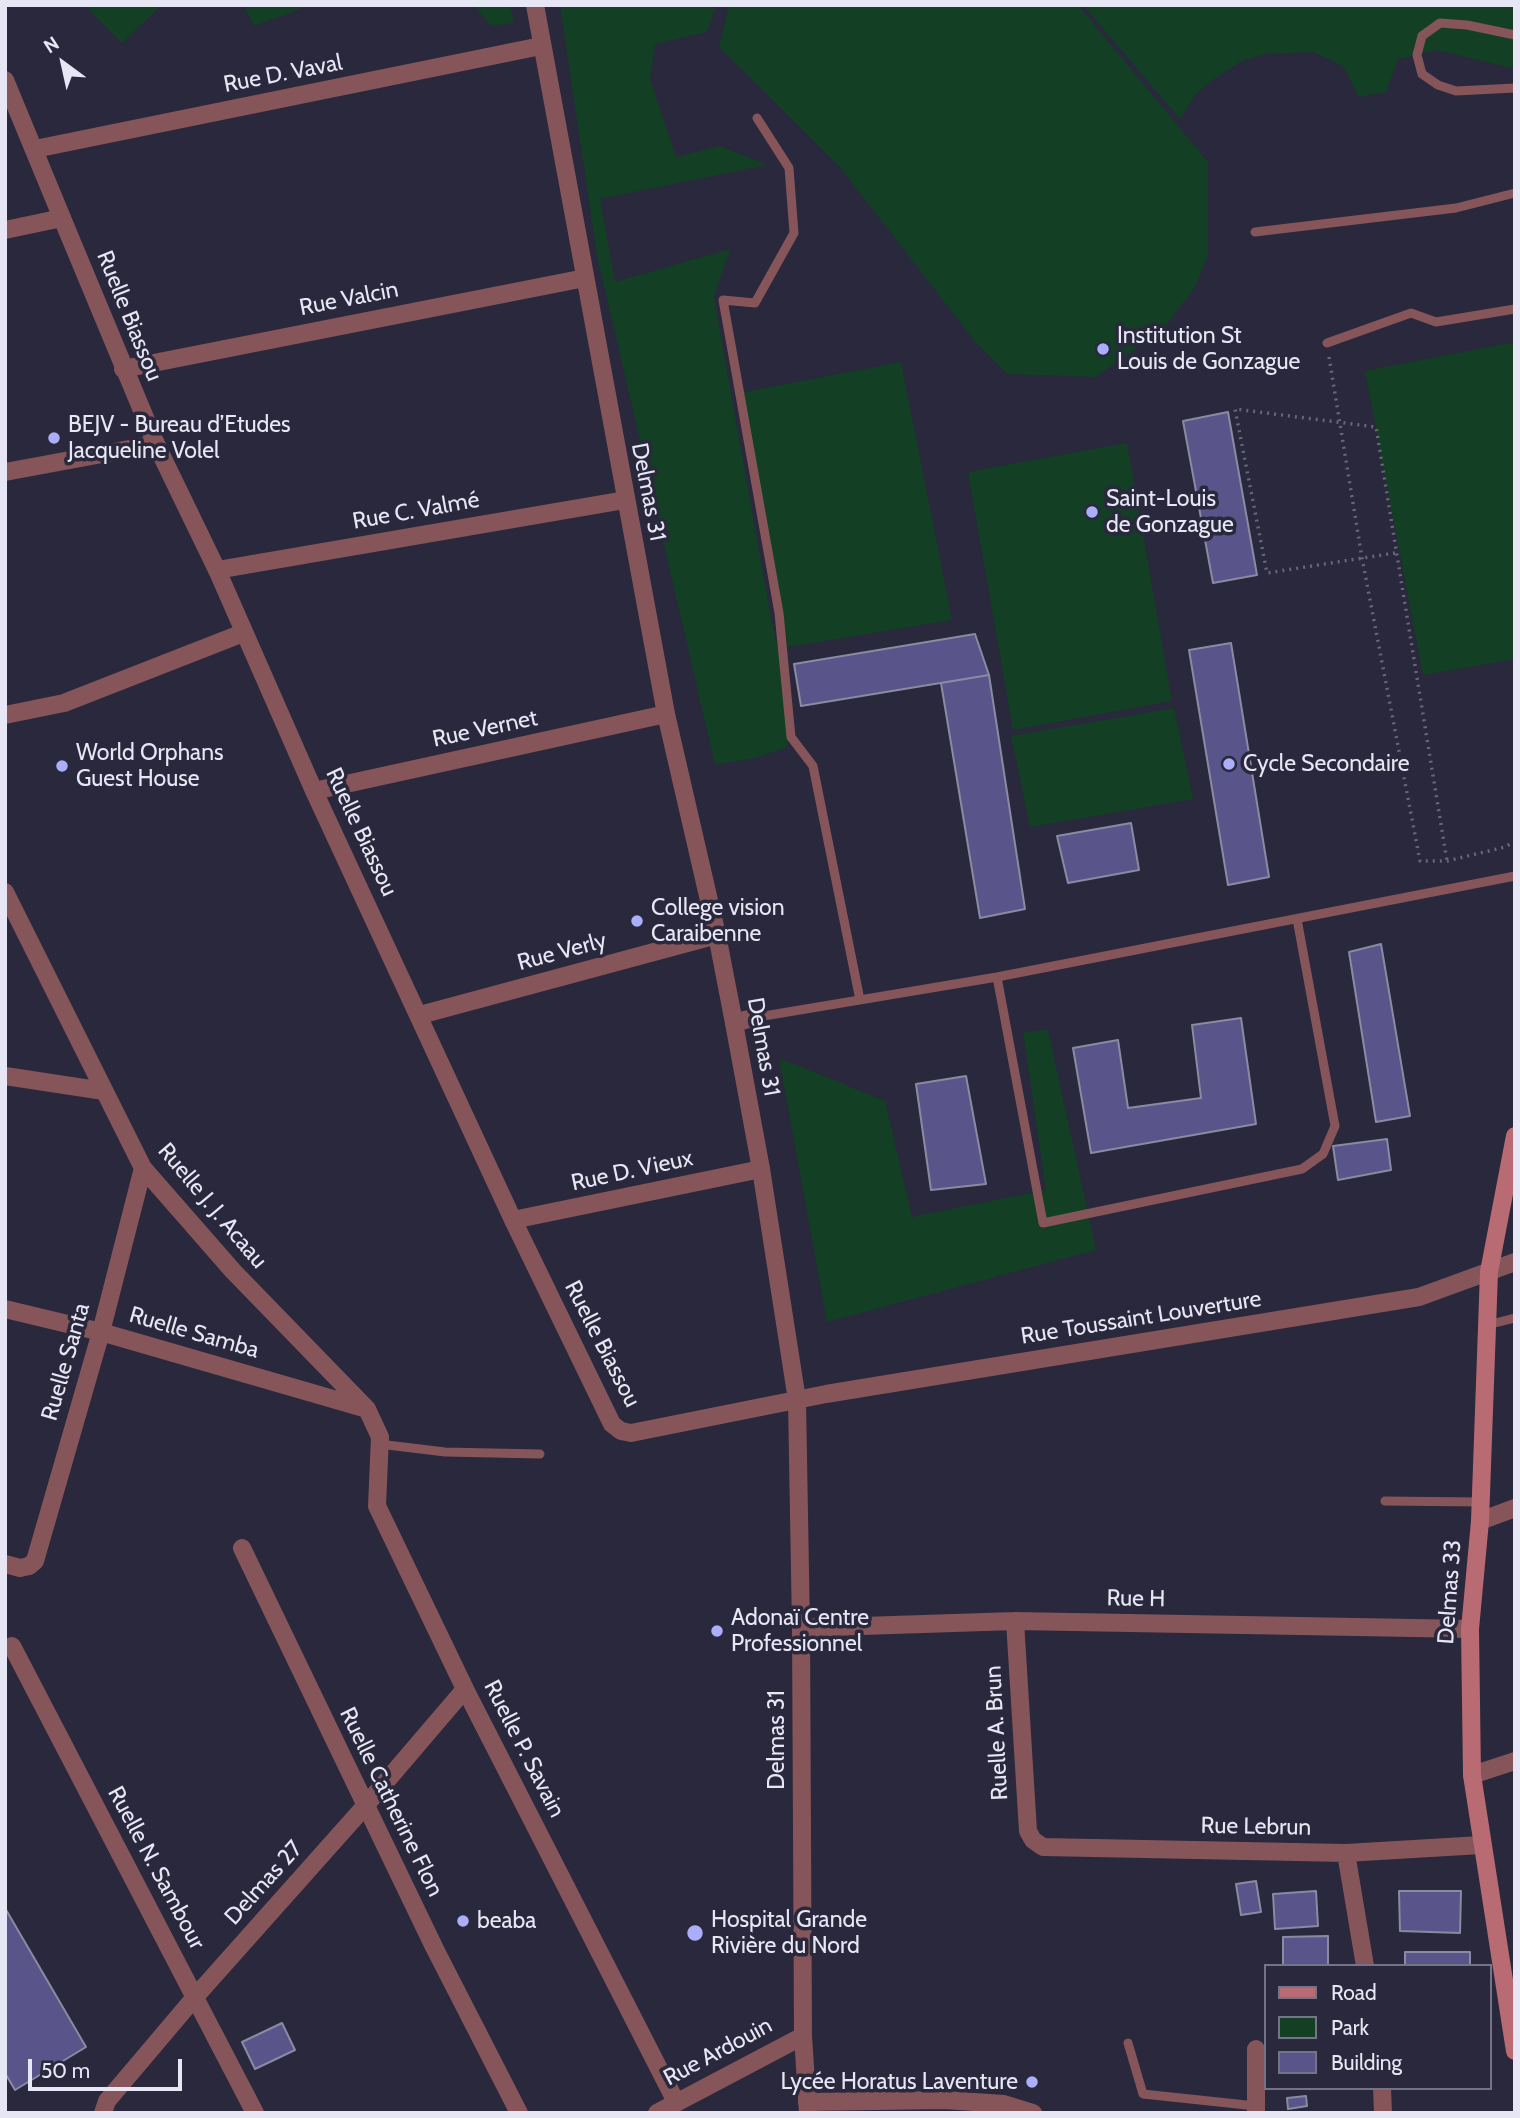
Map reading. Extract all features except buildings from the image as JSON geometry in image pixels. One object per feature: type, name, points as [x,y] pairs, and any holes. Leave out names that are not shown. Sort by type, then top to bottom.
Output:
[{"type":"main road","name":"Delmas 33","points":[[1515,1136],[1489,1272],[1480,1521],[1470,1629],[1472,1775],[1515,2050]]},
{"type":"street","name":"Delmas 31","points":[[535,5],[666,714],[717,935],[743,1021],[761,1169],[797,1400],[803,2036],[807,2107]]},
{"type":"street","name":"Rue D. Vaval","points":[[35,149],[541,46]]},
{"type":"street","name":"Ruelle Biassou","points":[[5,79],[156,444],[217,570],[314,791],[513,1220],[612,1424],[621,1431],[631,1433],[797,1400]]},
{"type":"street","points":[[5,230],[62,218]]},
{"type":"street","name":"Rue Valcin","points":[[124,369],[585,278]]},
{"type":"street","points":[[5,472],[156,444]]},
{"type":"street","name":"Rue C. Valmé","points":[[217,570],[625,500]]},
{"type":"street","points":[[5,715],[64,703],[243,633]]},
{"type":"street","name":"Rue Vernet","points":[[314,791],[666,714]]},
{"type":"street","name":"Ruelle J. J. Acaau","points":[[5,892],[143,1168],[233,1271],[367,1409]]},
{"type":"street","name":"Rue Verly","points":[[420,1015],[717,935]]},
{"type":"street","points":[[5,1076],[104,1091]]},
{"type":"street","name":"Ruelle Santa","points":[[5,1564],[20,1568],[35,1561],[101,1332],[143,1168]]},
{"type":"street","name":"Rue D. Vieux","points":[[513,1220],[761,1169]]},
{"type":"street","name":"Rue Toussaint Louverture","points":[[797,1400],[1419,1297],[1515,1262]]},
{"type":"street","name":"Ruelle Samba","points":[[5,1309],[101,1332],[367,1409]]},
{"type":"street","name":"Ruelle P. Savain","points":[[367,1409],[380,1437],[377,1506],[466,1689],[676,2102]]},
{"type":"street","points":[[1480,1521],[1515,1508]]},
{"type":"street","name":"Ruelle Catherine Flon","points":[[242,1548],[435,1947],[519,2113]]},
{"type":"street","name":"Rue H","points":[[801,1628],[1015,1621],[1470,1629]]},
{"type":"street","name":"Ruelle A. Brun","points":[[1015,1621],[1028,1831],[1032,1840]]},
{"type":"street","name":"Ruelle N. Sambour","points":[[12,1646],[255,2113]]},
{"type":"street","name":"Delmas 27","points":[[103,2113],[107,2101],[195,1997],[466,1689]]},
{"type":"street","points":[[1472,1775],[1515,1760]]},
{"type":"street","name":"Rue Lebrun","points":[[1032,1840],[1043,1847],[1346,1853],[1481,1845]]},
{"type":"street","points":[[1346,1853],[1365,1964]]},
{"type":"street","name":"Rue Ardouin","points":[[657,2113],[803,2036]]},
{"type":"street","points":[[1256,2049],[1256,2109]]},
{"type":"street","points":[[1382,2090],[1383,2113]]},
{"type":"street","points":[[807,2107],[944,2100],[1004,2104],[1033,2113]]},
{"type":"lane","points":[[1515,35],[1467,25],[1440,23],[1422,36],[1417,55],[1422,74],[1438,85],[1456,91],[1515,88]]},
{"type":"lane","points":[[757,118],[789,168],[794,233],[755,303],[723,300],[779,613],[791,737],[813,766],[860,1000]]},
{"type":"lane","points":[[1255,232],[1456,208],[1515,193]]},
{"type":"lane","points":[[1327,343],[1411,313],[1436,322],[1515,309]]},
{"type":"lane","points":[[743,1021],[997,976],[1515,876]]},
{"type":"lane","points":[[997,976],[1044,1223],[1303,1169],[1323,1154],[1335,1126],[1297,919]]},
{"type":"lane","points":[[1487,1325],[1515,1318]]},
{"type":"lane","points":[[379,1444],[445,1452],[540,1454]]},
{"type":"lane","points":[[1385,1501],[1480,1502]]},
{"type":"lane","points":[[1128,2043],[1143,2094],[1256,2109]]},
{"type":"path","points":[[1327,343],[1362,558],[1420,861],[1447,861],[1505,847],[1515,841]]},
{"type":"path","points":[[1395,553],[1266,573],[1235,409],[1376,427],[1447,861]]},
{"type":"green space","points":[[89,5],[162,5],[122,43],[90,11]]},
{"type":"green space","points":[[243,5],[311,5],[254,26]]},
{"type":"green space","points":[[474,5],[510,5],[514,23],[491,26]]},
{"type":"green space","points":[[560,5],[716,5],[707,32],[655,44],[650,79],[676,157],[720,146],[767,165],[600,199],[615,282],[730,249],[714,297],[771,618],[789,699],[787,747],[756,758],[715,765],[597,255]]},
{"type":"green space","points":[[729,5],[1078,5],[1208,162],[1208,255],[1195,287],[1164,328],[1096,377],[1008,374],[977,344],[839,166],[719,47]]},
{"type":"green space","points":[[1083,5],[1515,5],[1515,67],[1437,50],[1398,59],[1386,92],[1359,97],[1343,66],[1313,52],[1265,54],[1240,62],[1211,81],[1195,95],[1180,119]]},
{"type":"green space","points":[[1515,342],[1515,659],[1423,675],[1365,371]]},
{"type":"green space","points":[[901,362],[952,620],[788,647],[740,393]]},
{"type":"green space","points":[[1127,443],[1172,701],[1013,730],[968,472]]},
{"type":"green space","points":[[1174,708],[1193,799],[1030,827],[1011,736]]},
{"type":"green space","points":[[1048,1030],[1096,1250],[827,1322],[779,1058],[885,1101],[912,1217],[1046,1190],[1023,1032]]},
{"type":"place","name":"Institution St Louis de Gonzague","points":[[1103,349]]},
{"type":"place","name":"BEJV - Bureau d’Etudes Jacqueline Volel","points":[[54,438]]},
{"type":"place","name":"Saint-Louis de Gonzague","points":[[1092,512]]},
{"type":"place","name":"Cycle Secondaire","points":[[1229,764]]},
{"type":"place","name":"World Orphans Guest House","points":[[62,766]]},
{"type":"place","name":"College vision Caraibenne","points":[[637,921]]},
{"type":"place","name":"Adonaï Centre Professionnel","points":[[717,1631]]},
{"type":"place","name":"beaba","points":[[463,1921]]},
{"type":"place","name":"Hospital Grande Rivière du Nord","points":[[695,1933]]},
{"type":"place","name":"Lycée Horatus Laventure","points":[[1032,2082]]}]
